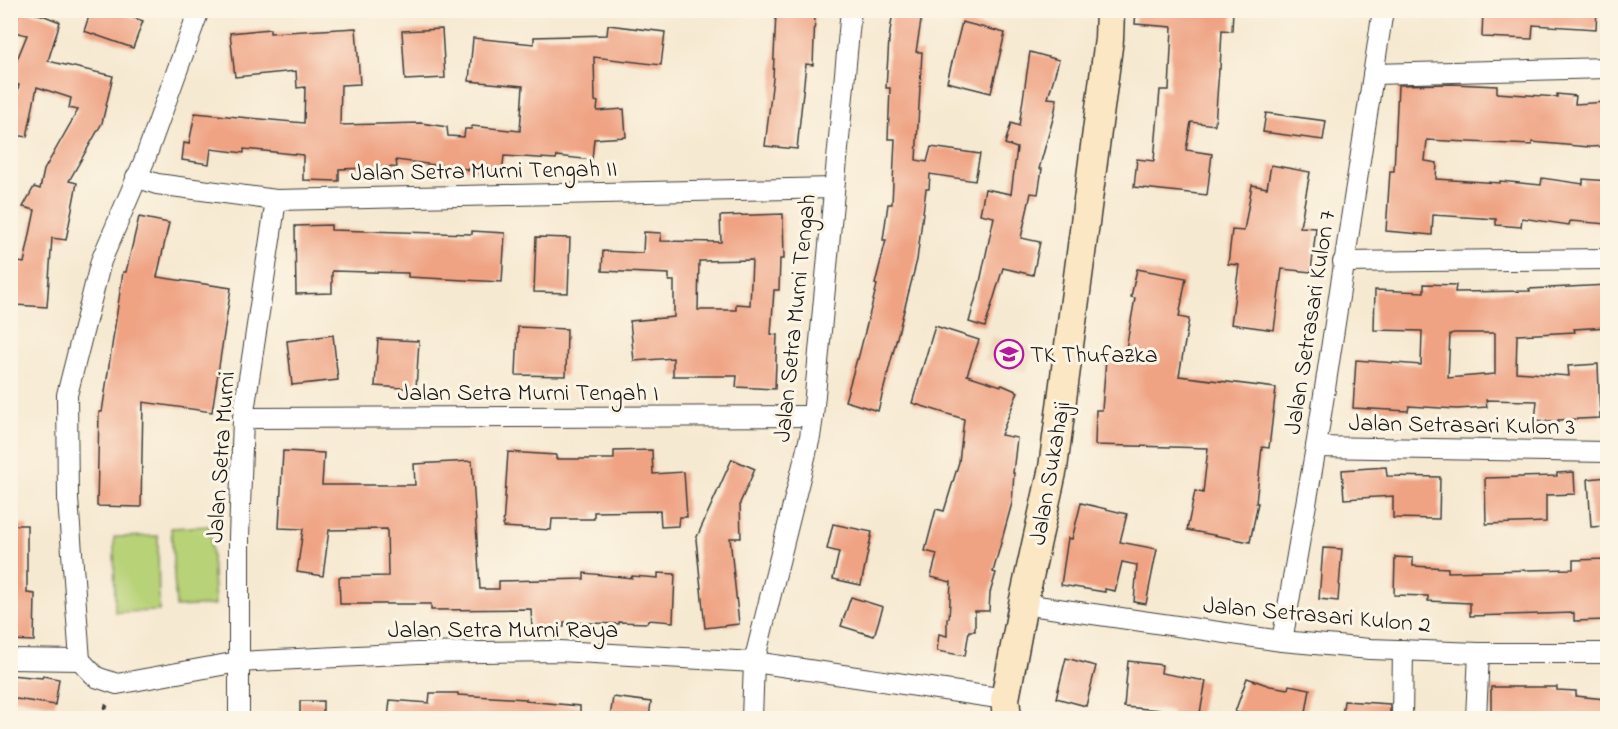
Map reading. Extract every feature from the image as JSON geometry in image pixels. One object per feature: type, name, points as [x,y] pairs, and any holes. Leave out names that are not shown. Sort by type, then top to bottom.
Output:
[{"type":"street","points":[[10,659],[80,660],[68,499],[67,395],[101,261],[145,159],[199,10]]},
{"type":"street","name":"Jalan Setra Murni Tengah","points":[[754,662],[810,437],[851,10]]},
{"type":"street","name":"Jalan Sukahaji","points":[[1006,709],[1023,604],[1053,468],[1109,39],[1110,10]]},
{"type":"street","name":"Jalan Setrasari Kulon 7","points":[[1282,641],[1316,447],[1383,10]]},
{"type":"street","points":[[1374,74],[1608,68]]},
{"type":"street","name":"Jalan Setra Murni Tengah II","points":[[136,177],[157,184],[276,200],[834,188]]},
{"type":"street","name":"Jalan Setra Murni","points":[[238,718],[239,538],[243,418],[276,200]]},
{"type":"street","points":[[1343,262],[1608,259]]},
{"type":"street","name":"Jalan Setra Murni Tengah I","points":[[243,418],[813,416]]},
{"type":"street","name":"Jalan Setrasari Kulon 3","points":[[1316,447],[1608,452]]},
{"type":"street","name":"Jalan Setrasari Kulon 2","points":[[1023,604],[1282,641],[1370,649],[1608,653]]},
{"type":"street","points":[[1402,718],[1403,650]]},
{"type":"street","name":"Jalan Setra Murni Raya","points":[[80,660],[96,677],[117,684],[238,662],[418,653],[559,651],[754,662],[1006,709]]},
{"type":"street","points":[[1476,718],[1479,652]]},
{"type":"street","points":[[752,718],[754,662]]},
{"type":"shaded area","name":"TK Thufazka","points":[[992,336],[1034,349],[1026,373],[984,359]]},
{"type":"green space","points":[[210,526],[215,605],[176,607],[171,528]]},
{"type":"green space","points":[[158,536],[159,611],[115,612],[114,537]]},
{"type":"building","points":[[19,10],[60,22],[48,61],[113,76],[102,123],[69,181],[77,183],[66,240],[52,238],[47,307],[15,305],[18,262],[24,263],[35,210],[23,207],[34,187],[40,189],[44,170],[78,110],[69,108],[71,98],[37,87],[27,137],[10,134],[19,85],[10,82],[10,77],[27,35],[14,32]]},
{"type":"building","points":[[91,10],[112,10],[143,21],[133,48],[84,31]]},
{"type":"building","points":[[1136,10],[1233,10],[1232,31],[1222,30],[1215,125],[1191,122],[1186,150],[1212,154],[1207,195],[1134,187],[1137,159],[1154,161],[1160,90],[1169,90],[1172,27],[1135,24]]},
{"type":"building","points":[[1483,10],[1597,10],[1596,29],[1533,25],[1532,39],[1482,37]]},
{"type":"building","points":[[893,11],[922,15],[916,52],[922,52],[916,160],[927,162],[931,147],[980,154],[975,181],[930,174],[917,260],[878,411],[845,401],[877,285],[875,284],[886,240],[883,240],[888,204],[892,204],[895,139],[888,139],[890,88],[886,88]]},
{"type":"building","points":[[776,13],[815,15],[813,65],[806,64],[797,149],[765,146],[773,78]]},
{"type":"building","points":[[962,22],[1005,33],[991,93],[947,82]]},
{"type":"building","points":[[608,25],[665,32],[661,65],[594,57],[597,111],[624,109],[626,137],[594,139],[592,160],[557,156],[556,159],[504,156],[502,174],[396,160],[397,167],[339,169],[339,181],[303,180],[303,155],[244,149],[244,153],[211,149],[209,164],[182,160],[184,143],[189,144],[195,113],[304,123],[305,87],[297,88],[296,71],[235,77],[230,33],[270,29],[270,33],[356,28],[360,84],[341,85],[340,125],[421,123],[447,127],[448,136],[464,137],[465,129],[471,129],[472,126],[520,131],[523,86],[469,81],[473,38],[534,44],[534,37],[607,35]]},
{"type":"building","points":[[442,29],[445,78],[405,80],[402,31]]},
{"type":"building","points":[[1030,52],[1059,60],[1048,98],[1057,99],[1039,169],[1042,169],[1038,194],[1031,193],[1021,238],[1040,242],[1033,275],[1003,268],[985,327],[969,322],[994,217],[980,214],[985,189],[1011,194],[1017,148],[1005,144],[1011,123],[1019,126]]},
{"type":"building","points":[[1398,85],[1497,86],[1497,93],[1576,96],[1575,104],[1608,102],[1608,146],[1427,140],[1425,161],[1437,163],[1436,179],[1541,185],[1542,178],[1583,184],[1583,179],[1608,181],[1608,224],[1570,221],[1569,225],[1522,218],[1521,227],[1496,225],[1496,219],[1433,215],[1432,235],[1386,231],[1390,171],[1394,171]]},
{"type":"building","points":[[1266,113],[1326,121],[1323,140],[1263,132]]},
{"type":"building","points":[[1271,165],[1310,172],[1300,227],[1316,228],[1311,272],[1282,269],[1274,330],[1231,324],[1239,265],[1228,264],[1232,230],[1244,231],[1252,185],[1267,188]]},
{"type":"building","points":[[783,214],[784,259],[780,259],[779,290],[774,290],[771,334],[777,335],[775,389],[736,387],[737,376],[673,376],[673,358],[634,361],[630,321],[674,317],[674,281],[669,281],[669,274],[602,271],[603,251],[643,253],[644,232],[661,233],[660,241],[721,242],[720,216]],"holes":[[[752,260],[750,305],[736,304],[736,310],[698,310],[699,261]]]},
{"type":"building","points":[[139,217],[169,223],[157,277],[231,288],[212,412],[143,402],[141,507],[97,506],[99,412],[102,412],[123,272],[126,272]]},
{"type":"building","points":[[331,225],[331,230],[505,233],[502,282],[408,277],[408,273],[332,271],[332,293],[296,294],[295,226]]},
{"type":"building","points":[[536,237],[570,238],[568,293],[534,292]]},
{"type":"building","points":[[1137,269],[1186,278],[1179,317],[1189,319],[1179,376],[1276,388],[1269,448],[1262,447],[1256,503],[1258,503],[1250,542],[1187,530],[1195,491],[1203,493],[1208,448],[1095,445],[1096,410],[1102,410],[1106,359],[1124,360],[1135,298],[1131,297]]},
{"type":"building","points":[[1424,284],[1456,285],[1455,292],[1530,291],[1529,289],[1608,285],[1608,327],[1574,329],[1575,332],[1517,335],[1516,372],[1569,376],[1568,366],[1598,364],[1600,418],[1558,420],[1558,422],[1535,420],[1537,401],[1486,400],[1487,407],[1457,409],[1409,406],[1408,411],[1353,408],[1356,360],[1421,365],[1422,331],[1374,330],[1375,290],[1424,292]],"holes":[[[1495,333],[1495,374],[1448,378],[1450,334]]]},
{"type":"building","points":[[935,326],[979,340],[967,375],[1018,392],[1001,435],[1017,438],[1012,503],[993,572],[996,573],[990,593],[989,611],[975,611],[975,631],[969,631],[965,656],[937,651],[939,634],[947,636],[951,582],[931,577],[937,554],[925,551],[936,509],[944,511],[959,462],[964,419],[912,403]]},
{"type":"building","points":[[518,327],[567,329],[566,376],[516,375]]},
{"type":"building","points":[[333,335],[338,380],[292,385],[287,341]]},
{"type":"building","points":[[378,339],[419,341],[416,389],[375,386]]},
{"type":"building","points":[[652,450],[653,474],[684,472],[687,517],[679,517],[678,526],[661,527],[660,511],[594,512],[594,519],[552,519],[551,530],[503,527],[508,452],[556,455],[556,459],[614,459],[614,451]]},
{"type":"building","points":[[283,451],[324,453],[322,485],[415,485],[414,464],[472,461],[480,589],[499,589],[499,581],[584,579],[584,573],[632,578],[632,576],[658,578],[658,573],[675,574],[673,622],[648,620],[647,623],[619,622],[619,624],[564,622],[564,627],[532,628],[531,609],[431,610],[431,604],[340,604],[339,577],[388,576],[387,529],[329,530],[323,576],[297,572],[303,529],[279,528]]},
{"type":"building","points":[[732,459],[755,469],[740,503],[741,538],[730,538],[739,624],[705,628],[696,539]]},
{"type":"building","points":[[1386,467],[1387,476],[1440,477],[1439,519],[1393,518],[1393,496],[1344,499],[1342,470]]},
{"type":"building","points":[[1574,472],[1575,494],[1546,495],[1546,522],[1486,524],[1485,478],[1557,476],[1557,473]]},
{"type":"building","points":[[1608,477],[1608,526],[1591,527],[1588,479]]},
{"type":"building","points":[[1081,503],[1127,514],[1120,542],[1157,549],[1146,604],[1134,602],[1137,565],[1122,562],[1115,591],[1105,589],[1105,592],[1061,585],[1068,538],[1072,539]]},
{"type":"building","points":[[833,524],[872,532],[861,585],[833,579],[839,552],[827,549]]},
{"type":"building","points":[[10,525],[27,525],[27,593],[35,594],[34,641],[10,640]]},
{"type":"building","points":[[1323,548],[1342,549],[1338,601],[1319,599]]},
{"type":"building","points":[[1395,557],[1413,558],[1413,566],[1448,568],[1448,572],[1573,569],[1573,560],[1608,559],[1608,620],[1574,621],[1574,613],[1470,616],[1470,603],[1428,601],[1428,596],[1394,595]]},
{"type":"building","points":[[851,597],[883,607],[874,636],[841,626]]},
{"type":"building","points":[[1066,658],[1096,666],[1086,706],[1056,698]]},
{"type":"building","points":[[1128,661],[1162,665],[1161,673],[1206,681],[1199,718],[1171,718],[1172,711],[1124,707]]},
{"type":"building","points":[[10,675],[59,679],[55,705],[10,698]]},
{"type":"building","points":[[1247,678],[1270,686],[1288,689],[1289,685],[1310,689],[1305,718],[1262,718],[1235,712]]},
{"type":"building","points":[[1491,687],[1557,687],[1557,690],[1576,691],[1576,696],[1605,699],[1604,718],[1491,718]]},
{"type":"building","points":[[430,693],[458,693],[458,695],[526,699],[526,701],[580,706],[580,718],[388,718],[390,700],[429,703]]},
{"type":"building","points":[[613,697],[651,702],[649,718],[610,718]]},
{"type":"building","points":[[300,701],[323,701],[323,718],[300,718]]},
{"type":"building","points":[[1344,701],[1390,704],[1390,718],[1342,718]]},
{"type":"place","name":"TK Thufazka","points":[[1009,354]]}]
